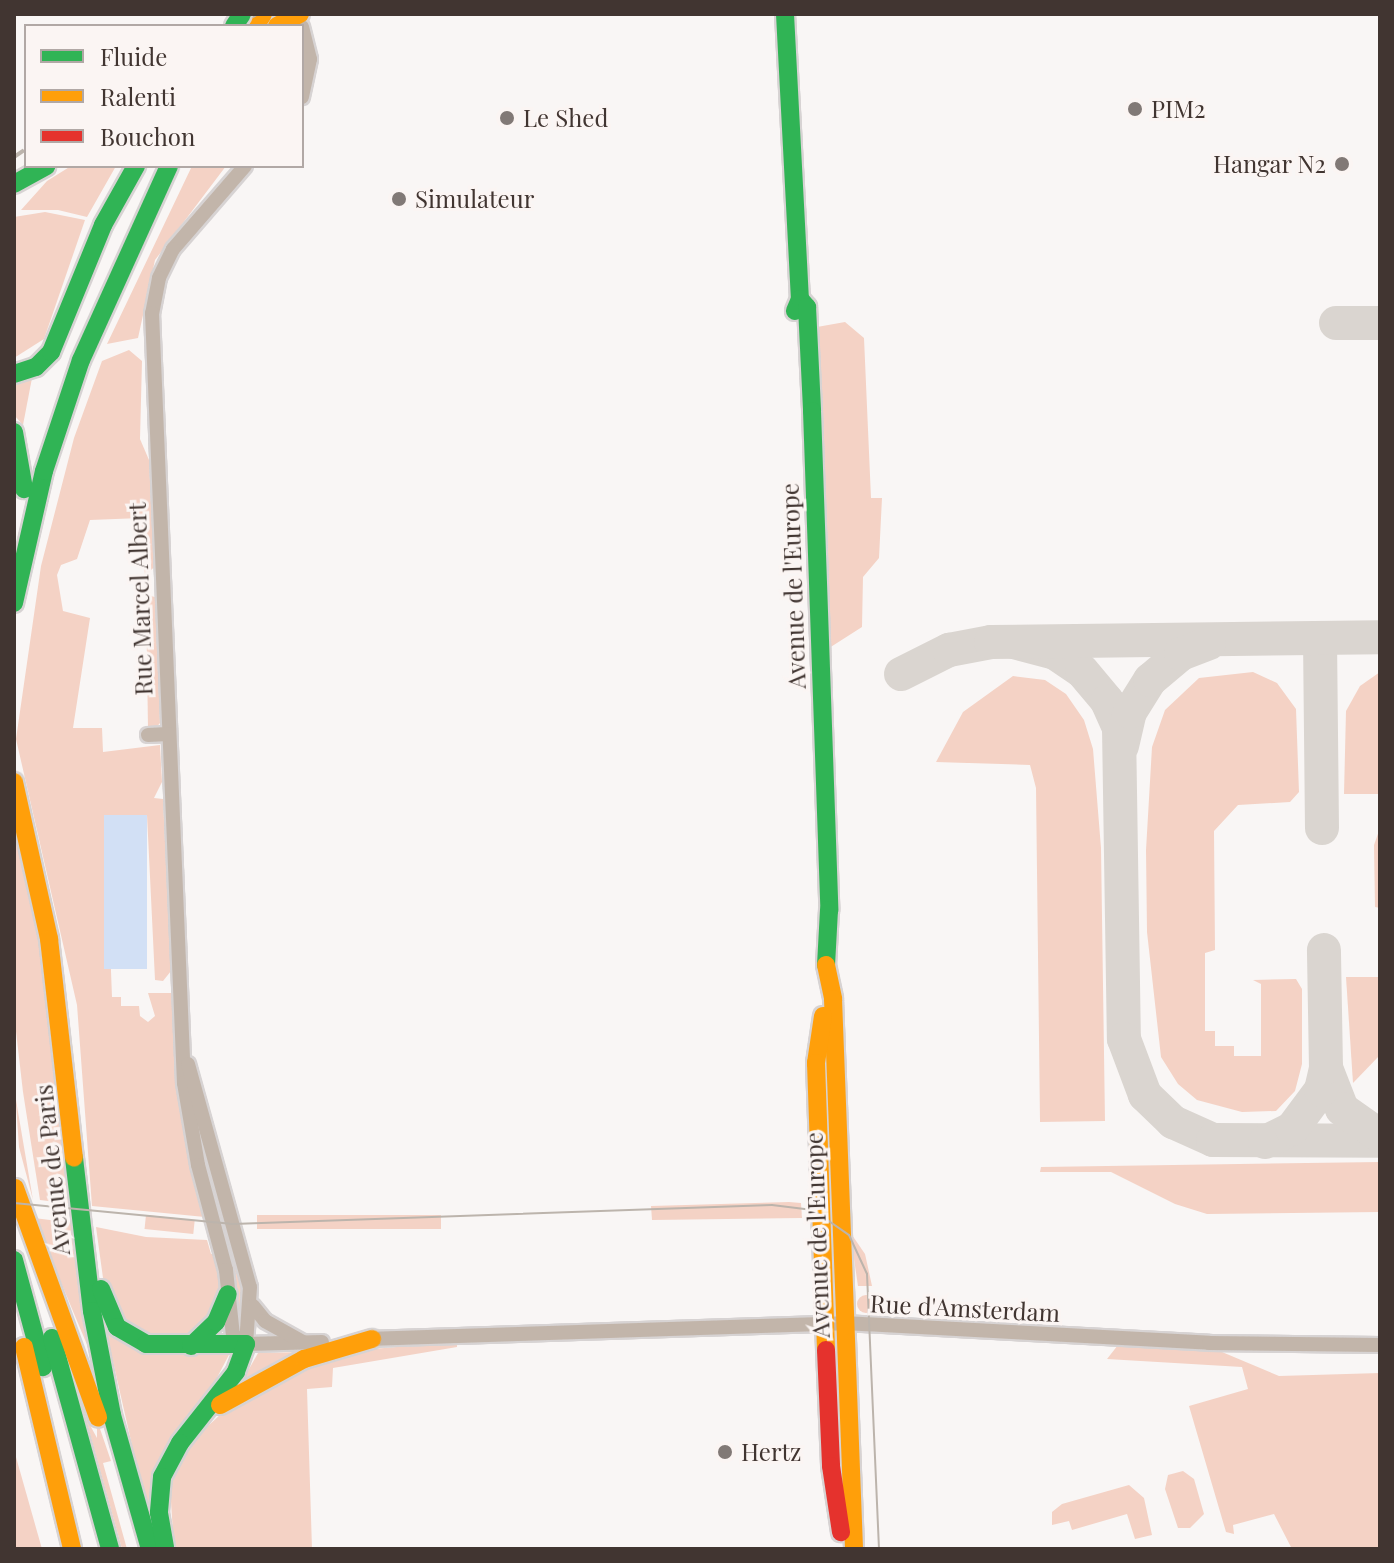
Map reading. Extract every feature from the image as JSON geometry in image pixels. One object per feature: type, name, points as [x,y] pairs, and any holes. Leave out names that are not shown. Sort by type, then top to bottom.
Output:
[{"type":"main road","points":[[785,14],[789,50]]},
{"type":"main road","points":[[789,50],[793,14]]},
{"type":"main road","name":"Avenue de l'Europe","points":[[789,50],[800,299],[795,310],[818,911],[825,920],[827,983],[833,999],[839,1198],[831,1466],[842,1549]]},
{"type":"main road","points":[[14,374],[36,367],[51,352],[103,225],[135,168]]},
{"type":"main road","points":[[14,527],[80,316],[149,168]]},
{"type":"main road","points":[[14,603],[44,471],[81,360],[168,168]]},
{"type":"main road","points":[[14,184],[41,169]]},
{"type":"main road","points":[[14,194],[41,169]]},
{"type":"main road","points":[[14,432],[24,489]]},
{"type":"main road","name":"Avenue de Paris","points":[[14,782],[30,840],[49,939],[92,1311],[112,1415],[150,1549]]},
{"type":"main road","points":[[827,983],[816,1063],[820,1199],[834,1323]]},
{"type":"main road","points":[[15,1185],[110,1549]]},
{"type":"main road","points":[[15,1185],[104,1433],[139,1549]]},
{"type":"main road","points":[[820,1199],[839,1198]]},
{"type":"main road","points":[[81,1199],[94,1235],[109,1317],[130,1337],[146,1344],[246,1344],[236,1372],[180,1443],[162,1477],[159,1513],[165,1549]]},
{"type":"main road","points":[[14,1260],[93,1549]]},
{"type":"main road","points":[[191,1346],[216,1322],[228,1294]]},
{"type":"main road","points":[[14,1304],[72,1549]]},
{"type":"main road","name":"Avenue de l'Europe","points":[[834,1323],[854,1549]]},
{"type":"main road","points":[[202,1415],[277,1371],[372,1339]]},
{"type":"main road","points":[[14,1384],[61,1549]]},
{"type":"street","points":[[304,35],[310,59],[304,88]]},
{"type":"street","name":"Rue Marcel Albert","points":[[186,1060],[253,1306],[246,1344],[233,1335],[228,1294],[192,1135],[186,1060],[168,734],[153,299],[179,240],[243,168]]},
{"type":"street","points":[[148,735],[168,734]]},
{"type":"street","points":[[253,1306],[265,1321],[307,1344]]},
{"type":"street","name":"Rue d'Amsterdam","points":[[246,1344],[834,1323],[1209,1343],[1380,1345]]},
{"type":"shaded area","points":[[68,168],[115,168],[87,217],[58,210],[21,210],[47,181]]},
{"type":"shaded area","points":[[191,168],[224,168],[155,260],[138,338],[107,344]]},
{"type":"shaded area","points":[[45,212],[85,220],[44,339],[14,358],[14,217]]},
{"type":"shaded area","points":[[845,322],[864,338],[871,498],[882,498],[879,558],[863,577],[862,627],[826,650],[817,327]]},
{"type":"shaded area","points":[[129,350],[142,361],[140,439],[149,460],[154,567],[145,577],[141,518],[90,520],[77,559],[61,565],[57,575],[63,611],[90,618],[73,728],[102,728],[103,752],[160,745],[162,782],[154,798],[163,799],[171,971],[163,981],[155,980],[147,815],[105,815],[112,997],[121,997],[121,1006],[139,1006],[140,1016],[148,1022],[155,1016],[148,993],[171,993],[185,1132],[205,1217],[92,1206],[77,1005],[16,739],[41,566],[74,438],[102,361]]},
{"type":"shaded area","points":[[32,378],[23,425],[14,415],[14,384]]},
{"type":"shaded area","points":[[146,595],[155,597],[160,723],[155,729],[148,729]]},
{"type":"shaded area","points":[[1253,672],[1277,683],[1296,709],[1299,792],[1290,802],[1238,805],[1214,831],[1215,950],[1205,953],[1205,1031],[1215,1031],[1215,1046],[1234,1046],[1234,1056],[1261,1056],[1261,984],[1253,980],[1296,979],[1302,989],[1302,1064],[1295,1091],[1276,1111],[1242,1112],[1197,1100],[1178,1084],[1161,1057],[1147,932],[1146,850],[1152,747],[1165,710],[1199,678]]},
{"type":"shaded area","points":[[1380,672],[1380,794],[1344,794],[1346,711],[1360,686]]},
{"type":"shaded area","points":[[1013,676],[1045,680],[1066,694],[1084,720],[1093,749],[1101,848],[1105,1121],[1040,1122],[1036,788],[1030,765],[936,762],[963,712]]},
{"type":"shaded area","points":[[14,824],[41,943],[72,1204],[40,1200],[23,1092],[14,1014]]},
{"type":"shaded area","points":[[1380,828],[1380,908],[1375,907],[1374,845]]},
{"type":"shaded area","points":[[1346,977],[1380,977],[1380,1055],[1353,1083]]},
{"type":"shaded area","points":[[14,1076],[16,1100],[33,1200],[19,1147]]},
{"type":"shaded area","points":[[192,1093],[233,1234],[220,1234]]},
{"type":"shaded area","points":[[1380,1162],[1380,1212],[1207,1214],[1175,1204],[1111,1172],[1040,1172],[1041,1167]]},
{"type":"shaded area","points":[[801,1203],[802,1218],[652,1220],[651,1206]]},
{"type":"shaded area","points":[[146,1215],[195,1220],[193,1234],[145,1229]]},
{"type":"shaded area","points":[[257,1215],[441,1215],[441,1229],[257,1229]]},
{"type":"shaded area","points":[[34,1218],[74,1223],[93,1359]]},
{"type":"shaded area","points":[[96,1227],[146,1237],[207,1240],[211,1254],[217,1253],[224,1291],[192,1338],[130,1333],[103,1278]]},
{"type":"shaded area","points":[[850,1232],[865,1254],[872,1286],[858,1286]]},
{"type":"shaded area","points":[[224,1251],[236,1251],[243,1282],[243,1331],[238,1334]]},
{"type":"shaded area","points":[[866,1295],[873,1297],[873,1311],[866,1313],[859,1311],[857,1304],[859,1297]]},
{"type":"shaded area","points":[[101,1309],[111,1328],[231,1351],[147,1511]]},
{"type":"shaded area","points":[[457,1342],[457,1347],[333,1368],[332,1387],[307,1389],[312,1549],[174,1549],[170,1486],[193,1440],[237,1399],[348,1351]]},
{"type":"shaded area","points":[[1118,1345],[1222,1352],[1279,1376],[1380,1373],[1380,1549],[1292,1549],[1274,1514],[1233,1525],[1234,1534],[1226,1532],[1189,1406],[1248,1389],[1242,1367],[1107,1359]]},
{"type":"shaded area","points":[[305,1352],[239,1387],[258,1353]]},
{"type":"shaded area","points":[[85,1416],[97,1438],[97,1420],[111,1461],[103,1463],[127,1549],[122,1549]]},
{"type":"shaded area","points":[[14,1450],[42,1549],[14,1549]]},
{"type":"shaded area","points":[[1183,1471],[1194,1479],[1204,1514],[1190,1528],[1178,1528],[1165,1489],[1168,1475]]},
{"type":"shaded area","points":[[1129,1485],[1144,1498],[1152,1535],[1135,1539],[1127,1514],[1072,1530],[1069,1521],[1052,1525],[1052,1512],[1062,1504]]},
{"type":"water","points":[[104,815],[147,815],[147,969],[104,969]]},
{"type":"taxiway","points":[[1336,323],[1380,323]]},
{"type":"taxiway","points":[[901,674],[949,650],[991,642],[1380,637]]},
{"type":"taxiway","points":[[1320,638],[1322,828]]},
{"type":"taxiway","points":[[1014,642],[1055,653],[1082,671],[1107,701],[1119,728],[1124,1039],[1145,1095],[1173,1122],[1213,1140],[1380,1141]]},
{"type":"taxiway","points":[[1122,746],[1130,712],[1150,680],[1181,654],[1209,643]]},
{"type":"taxiway","points":[[1265,1142],[1292,1129],[1321,1090],[1326,1068],[1324,950]]},
{"type":"taxiway","points":[[1326,1068],[1342,1109],[1380,1136]]},
{"type":"tram line","points":[[14,1203],[233,1224],[772,1205],[813,1210],[849,1235],[867,1274],[879,1549]]},
{"type":"railway","points":[[240,24],[256,14]]},
{"type":"railway","points":[[14,157],[24,150]]},
{"type":"traffic: fast","points":[[235,24],[242,14]]},
{"type":"traffic: fast","points":[[785,14],[800,299],[795,311]]},
{"type":"traffic: fast","points":[[14,184],[42,168]]},
{"type":"traffic: fast","points":[[14,374],[36,367],[51,352],[103,225],[135,168]]},
{"type":"traffic: fast","points":[[14,603],[44,471],[81,360],[168,168]]},
{"type":"traffic: fast","points":[[800,299],[807,307],[812,411],[829,910],[826,965]]},
{"type":"traffic: fast","points":[[14,432],[24,489]]},
{"type":"traffic: fast","points":[[74,1158],[92,1311],[112,1415],[150,1549]]},
{"type":"traffic: fast","points":[[14,1260],[43,1367]]},
{"type":"traffic: fast","points":[[101,1289],[117,1327],[146,1344],[246,1344],[236,1372],[180,1443],[162,1477],[159,1513],[165,1547]]},
{"type":"traffic: fast","points":[[191,1346],[216,1322],[228,1294]]},
{"type":"traffic: fast","points":[[52,1338],[110,1549]]},
{"type":"traffic: slow","points":[[256,24],[263,14]]},
{"type":"traffic: slow","points":[[281,24],[300,14]]},
{"type":"traffic: slow","points":[[14,782],[49,939],[74,1158]]},
{"type":"traffic: slow","points":[[826,965],[833,999],[854,1549]]},
{"type":"traffic: slow","points":[[823,1016],[816,1063],[826,1350]]},
{"type":"traffic: slow","points":[[15,1188],[98,1417]]},
{"type":"traffic: slow","points":[[220,1405],[304,1359],[372,1339]]},
{"type":"traffic: slow","points":[[24,1347],[72,1549]]},
{"type":"traffic: jam","points":[[826,1350],[831,1466],[841,1532]]},
{"type":"place","name":"PIM2","points":[[1135,109]]},
{"type":"place","name":"Le Shed","points":[[507,118]]},
{"type":"place","name":"Hangar N2","points":[[1342,164]]},
{"type":"place","name":"Simulateur","points":[[399,199]]},
{"type":"place","name":"Hertz","points":[[725,1452]]}]
